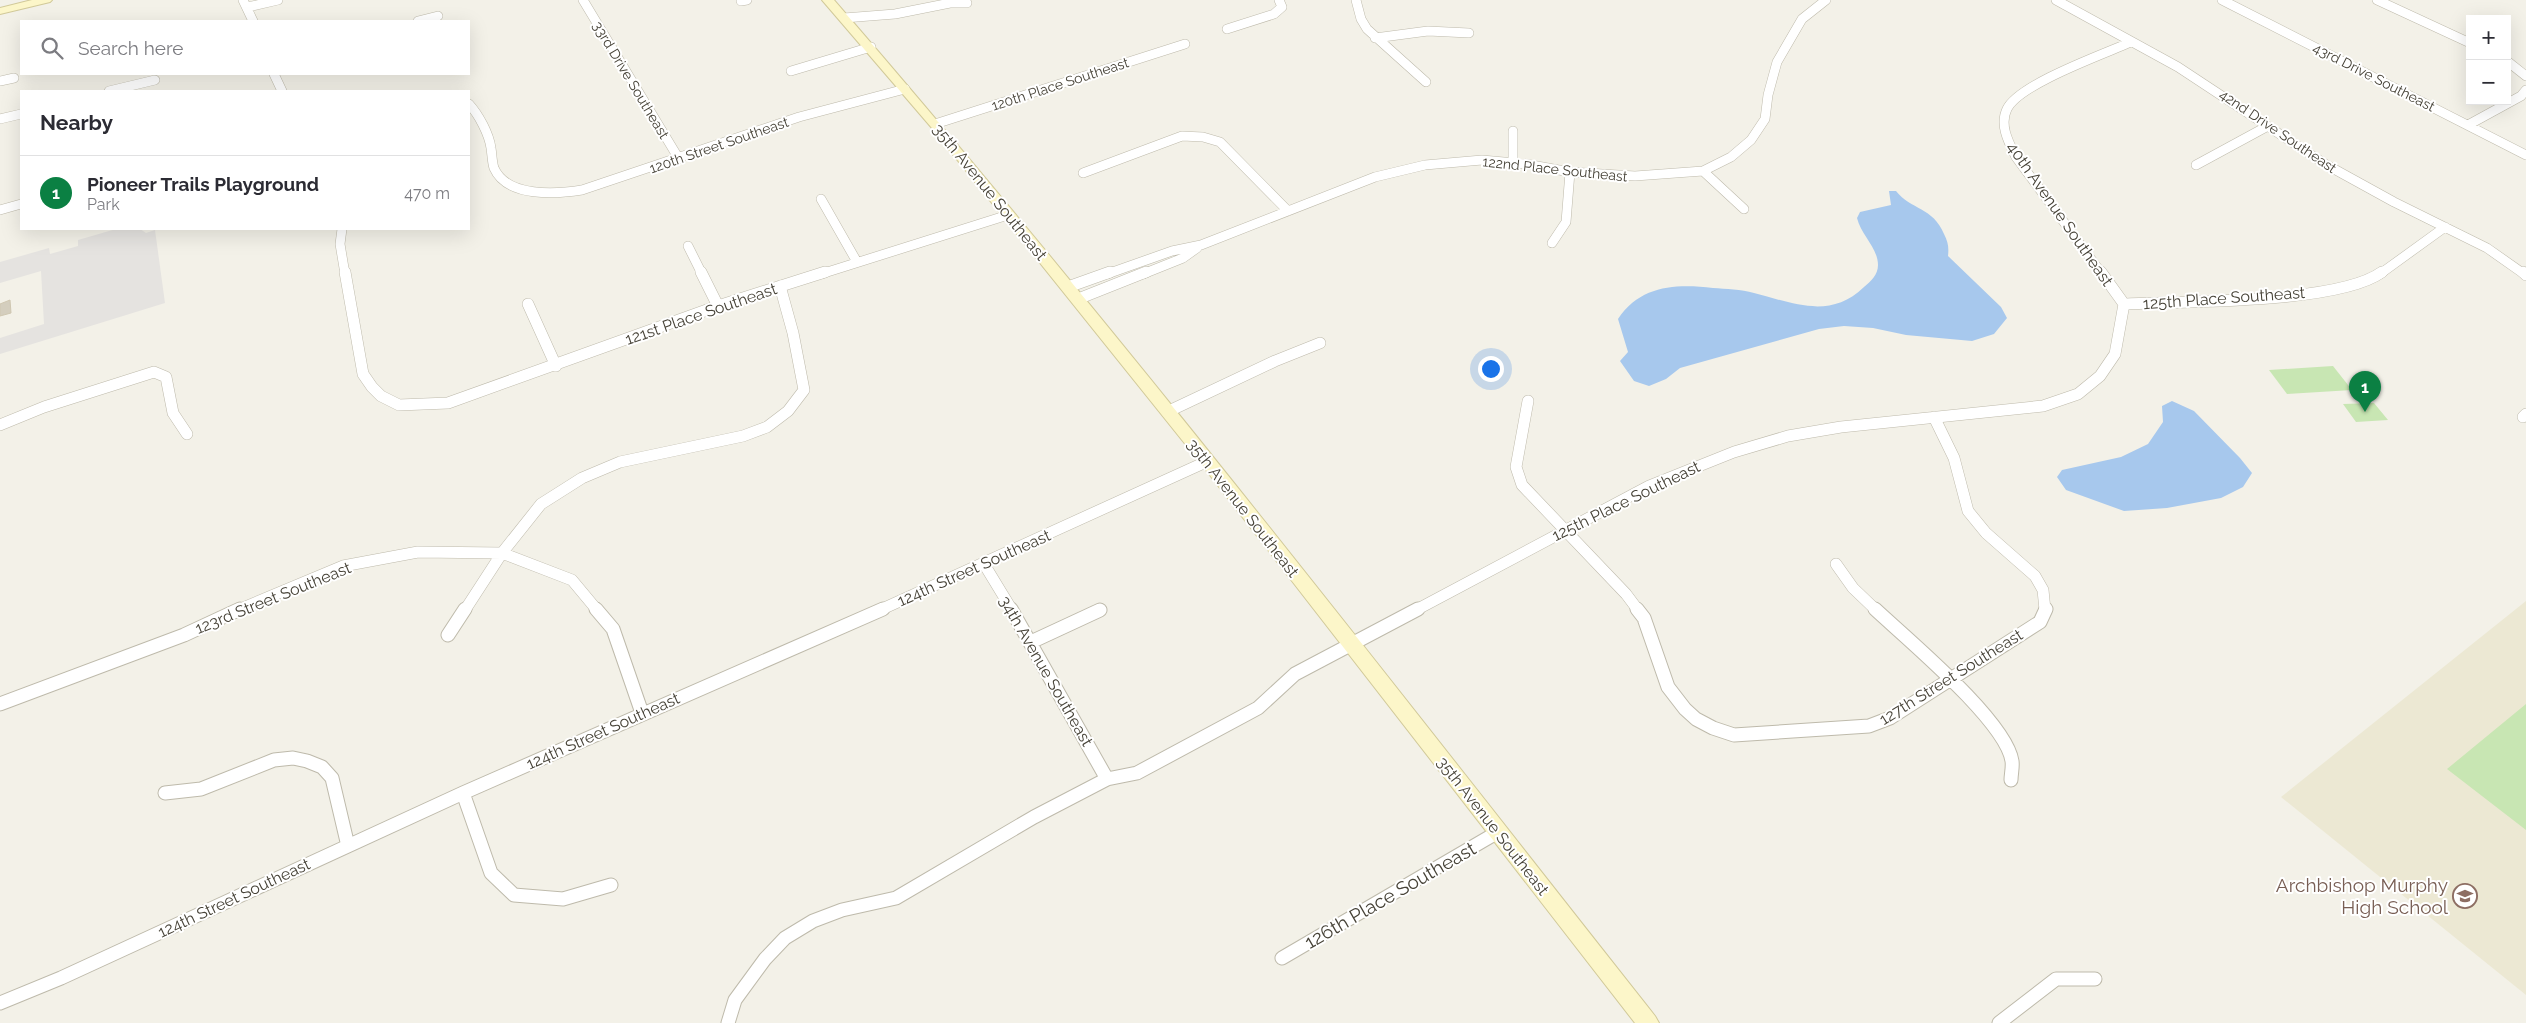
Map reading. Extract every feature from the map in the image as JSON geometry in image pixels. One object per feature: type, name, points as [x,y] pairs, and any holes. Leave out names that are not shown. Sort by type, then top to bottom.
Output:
[{"type":"street","points":[[0,11],[46,0]]},
{"type":"street","points":[[254,20],[246,4],[278,0]]},
{"type":"street","name":"33rd Drive Southeast","points":[[583,0],[679,159]]},
{"type":"street","name":"35th Avenue Southeast","points":[[828,0],[871,47],[935,124],[1208,461],[1350,645],[1648,1023]]},
{"type":"street","points":[[1227,29],[1274,14],[1282,6],[1279,0]]},
{"type":"street","points":[[1356,0],[1361,19],[1375,38],[1426,82]]},
{"type":"street","name":"122nd Place Southeast","points":[[1073,293],[1172,251],[1201,245],[1375,177],[1425,165],[1482,160],[1570,172],[1635,176],[1703,171],[1731,157],[1751,140],[1765,119],[1768,95],[1777,62],[1802,19],[1826,0]]},
{"type":"street","name":"42nd Drive Southeast","points":[[2056,0],[2192,75],[2232,101],[2266,127],[2342,174],[2445,228],[2475,240],[2506,258],[2526,275]]},
{"type":"street","name":"43rd Drive Southeast","points":[[2222,0],[2526,154]]},
{"type":"street","points":[[2377,0],[2466,41]]},
{"type":"street","points":[[844,18],[896,13],[950,3],[967,3]]},
{"type":"street","points":[[422,20],[438,16]]},
{"type":"street","points":[[1375,38],[1428,31],[1469,33]]},
{"type":"street","name":"40th Avenue Southeast","points":[[2124,304],[2016,156],[2006,139],[2004,121],[2010,103],[2032,88],[2131,42]]},
{"type":"street","name":"120th Place Southeast","points":[[935,124],[1185,44]]},
{"type":"street","points":[[791,71],[871,47]]},
{"type":"street","points":[[2511,64],[2526,76]]},
{"type":"street","points":[[274,75],[282,90]]},
{"type":"street","points":[[0,81],[14,78]]},
{"type":"street","points":[[113,90],[155,80]]},
{"type":"street","name":"120th Street Southeast","points":[[470,105],[476,112],[491,146],[494,168],[507,182],[532,192],[554,194],[582,190],[679,159],[799,117],[905,89]]},
{"type":"street","points":[[2468,124],[2521,96],[2526,90]]},
{"type":"street","points":[[0,119],[20,114]]},
{"type":"street","points":[[2196,165],[2266,127]]},
{"type":"street","points":[[1513,131],[1513,163]]},
{"type":"street","points":[[1082,172],[1182,136],[1204,138],[1220,142],[1288,211]]},
{"type":"street","points":[[1703,171],[1744,209]]},
{"type":"street","points":[[1552,242],[1566,222],[1570,172]]},
{"type":"street","points":[[821,200],[857,262]]},
{"type":"street","points":[[0,210],[20,204]]},
{"type":"street","name":"121st Place Southeast","points":[[342,230],[340,244],[363,374],[374,392],[393,405],[448,403],[556,366],[718,306],[1008,215]]},
{"type":"street","name":"125th Place Southeast","points":[[728,1023],[735,1000],[764,959],[785,938],[813,921],[842,910],[896,898],[956,862],[1107,779],[1137,772],[1258,708],[1295,674],[1658,482],[1734,452],[1788,436],[1841,427],[2043,406],[2078,394],[2100,376],[2115,354],[2124,304],[2277,297],[2344,288],[2376,276],[2445,228]]},
{"type":"street","name":"122nd Place Southeast","points":[[1073,293],[1183,258],[1201,245]]},
{"type":"street","points":[[688,246],[718,306]]},
{"type":"street","points":[[448,635],[502,553],[541,504],[582,478],[620,462],[743,436],[767,427],[788,411],[804,390],[793,333],[780,286]]},
{"type":"street","points":[[528,304],[556,366]]},
{"type":"street","points":[[1167,412],[1275,360],[1320,343]]},
{"type":"street","points":[[0,424],[44,406],[154,372],[166,377],[172,412],[187,434]]},
{"type":"street","name":"127th Street Southeast","points":[[1528,401],[1516,467],[1522,485],[1626,594],[1644,618],[1668,687],[1684,709],[1696,719],[1713,728],[1734,735],[1869,726],[1890,718],[2040,622],[2046,608],[2043,590],[2035,576],[1986,534],[1968,511],[1954,458],[1934,417]]},
{"type":"street","name":"124th Street Southeast","points":[[0,1004],[61,978],[463,793],[984,564],[1208,461]]},
{"type":"street","name":"123rd Street Southeast","points":[[0,704],[184,635],[343,566],[418,552],[466,551],[502,553],[572,580],[613,629],[642,713]]},
{"type":"street","name":"34th Avenue Southeast","points":[[984,564],[1031,642],[1107,779]]},
{"type":"street","points":[[1836,564],[1853,588],[1948,680],[1977,705],[1999,733],[2012,760],[2011,780]]},
{"type":"street","points":[[1031,642],[1100,610]]},
{"type":"street","points":[[165,793],[201,789],[274,760],[292,758],[307,761],[322,767],[332,778],[348,846]]},
{"type":"street","points":[[463,793],[491,873],[514,895],[563,899],[611,885]]},
{"type":"street","name":"126th Place Southeast","points":[[1282,958],[1498,832]]},
{"type":"street","points":[[1999,1023],[2056,979],[2095,979]]},
{"type":"shaded area","points":[[113,230],[142,230],[146,233],[155,230],[165,303],[0,354],[0,338],[44,324],[41,271],[0,283],[0,262],[49,248],[50,254],[78,246],[78,240]]},
{"type":"shaded area","name":"Archbishop Murphy High School","points":[[2526,601],[2526,995],[2281,797]]},
{"type":"green space","points":[[2333,366],[2352,390],[2287,394],[2269,370]]},
{"type":"green space","points":[[2374,403],[2388,420],[2356,422],[2343,404]]},
{"type":"green space","points":[[2526,704],[2526,830],[2447,769]]},
{"type":"water","points":[[1889,191],[1896,191],[1908,202],[1934,219],[1946,240],[1948,256],[2001,307],[2007,318],[1994,334],[1972,341],[1906,335],[1873,328],[1844,326],[1819,329],[1680,368],[1666,379],[1649,386],[1634,381],[1620,361],[1628,352],[1618,319],[1637,299],[1660,289],[1686,286],[1739,290],[1811,306],[1825,306],[1851,297],[1872,280],[1877,272],[1878,265],[1875,253],[1857,218],[1860,212],[1891,205]]},
{"type":"water","points":[[2172,401],[2194,411],[2240,458],[2252,473],[2243,487],[2221,498],[2167,508],[2124,511],[2066,490],[2057,477],[2062,470],[2121,457],[2148,444],[2163,422],[2162,406]]},
{"type":"building","points":[[10,300],[11,313],[0,316],[0,304]]},
{"type":"place","name":"Pioneer Trails Playground","points":[[2365,412]]},
{"type":"place","name":"Archbishop Murphy High School","points":[[2465,896]]}]
